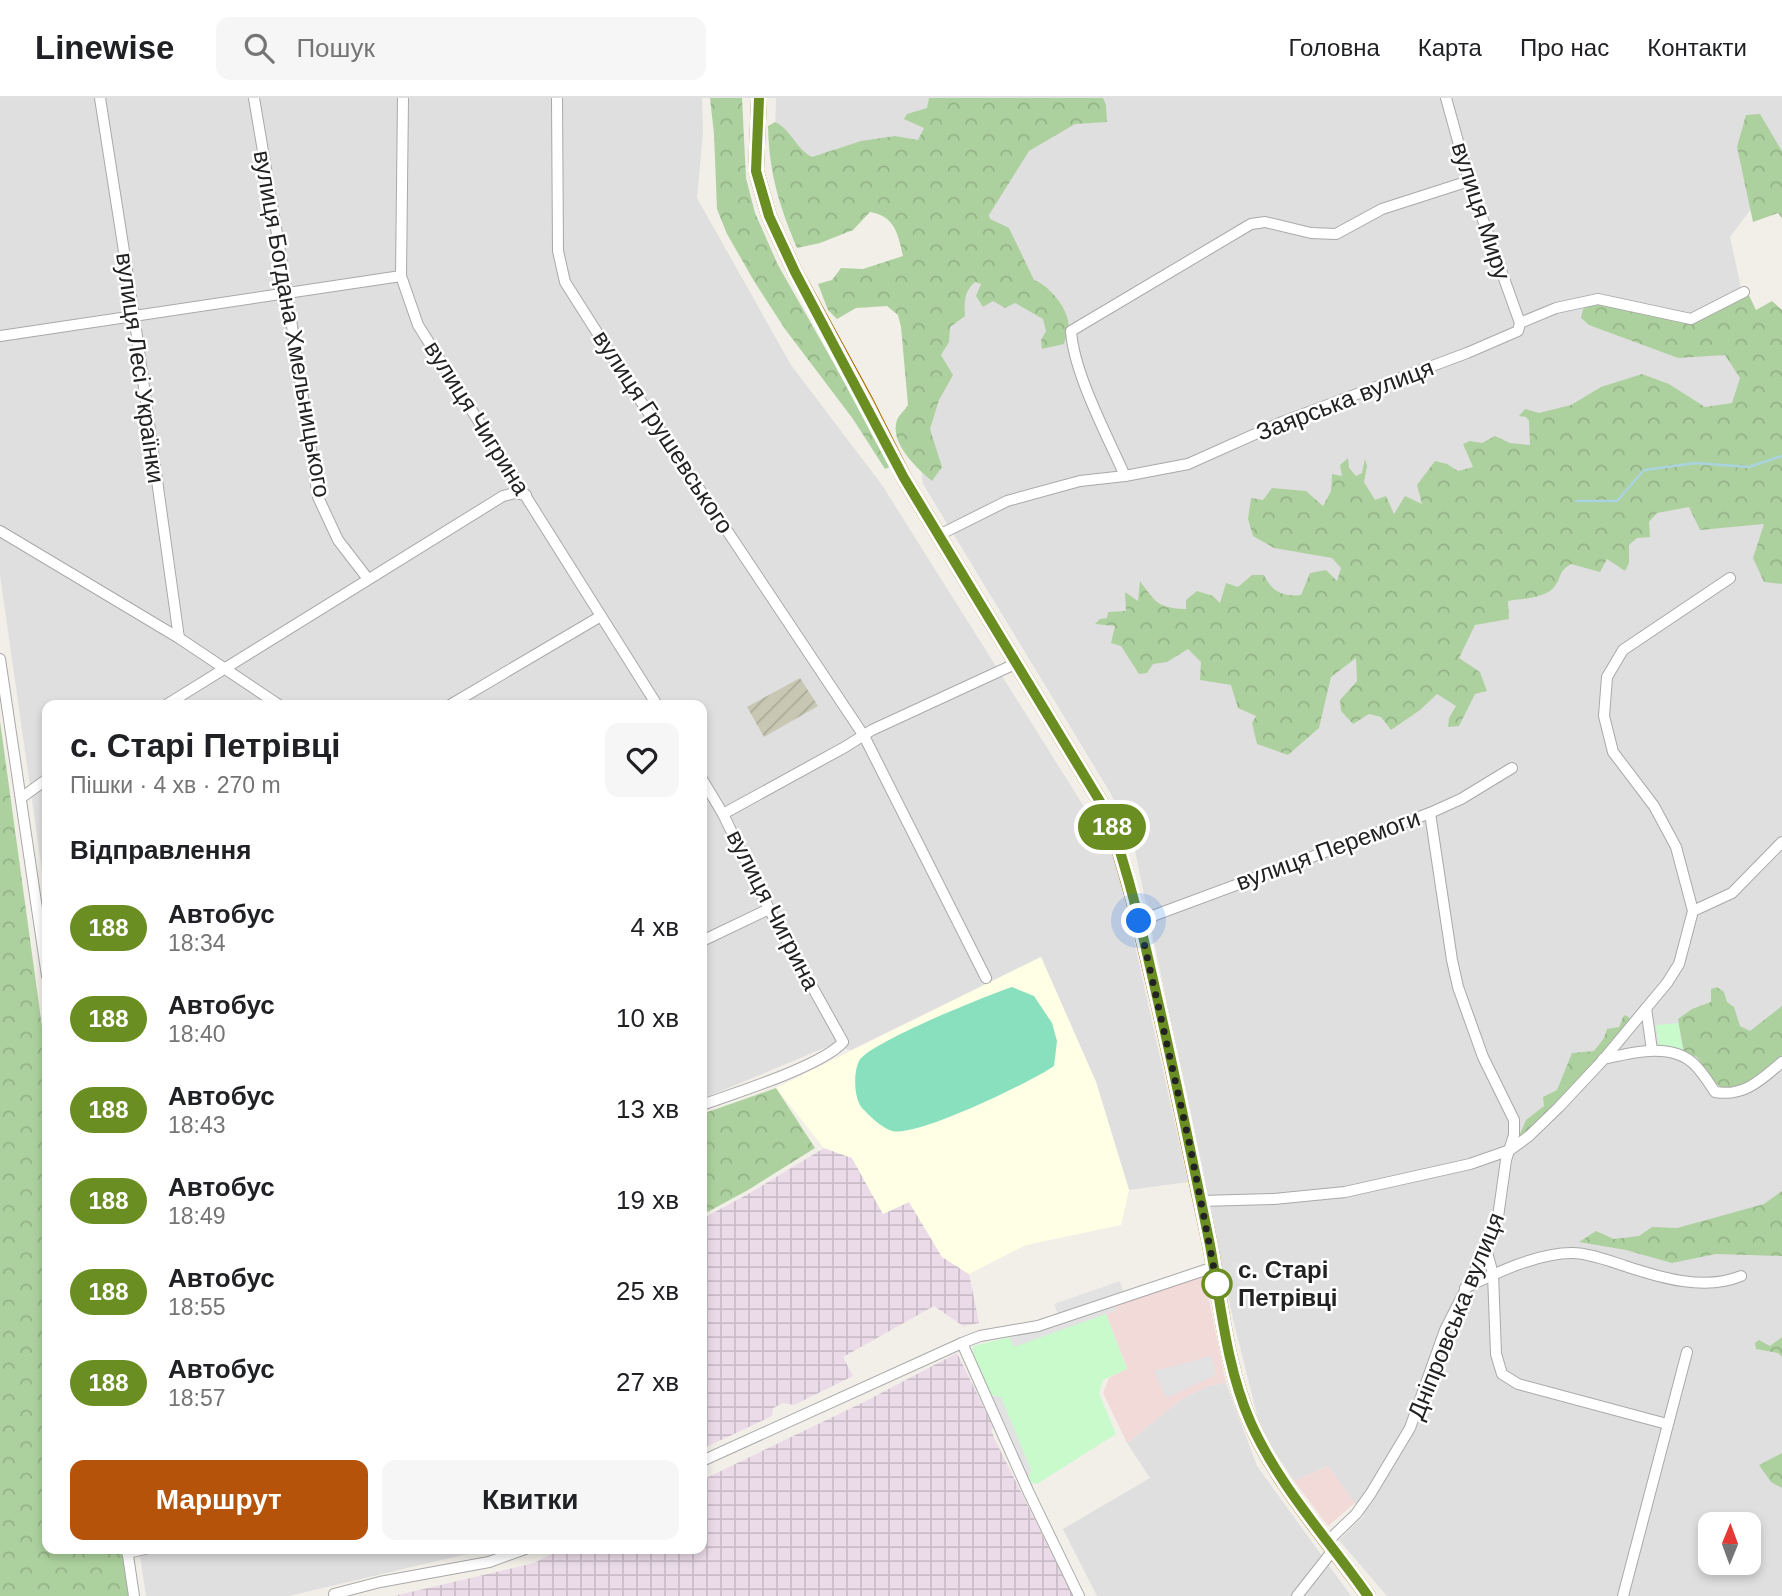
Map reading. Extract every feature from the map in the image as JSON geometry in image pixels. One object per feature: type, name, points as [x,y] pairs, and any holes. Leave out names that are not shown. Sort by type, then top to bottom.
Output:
[{"type":"main road","points":[[759,98],[756,171],[769,216],[795,272],[904,478],[1107,813],[1124,859],[1139,921],[1187,1132],[1229,1352],[1250,1420],[1273,1465],[1368,1596]]},
{"type":"street","name":"вулиця Лесі Українки","points":[[100,98],[134,315],[179,638]]},
{"type":"street","name":"вулиця Богдана Хмельницького","points":[[254,98],[318,497],[338,540],[368,579]]},
{"type":"street","name":"вулиця Чигрина","points":[[403,98],[401,276],[418,325],[654,700]]},
{"type":"street","name":"вулиця Грушевського","points":[[557,98],[558,251],[565,282],[638,397],[864,736],[986,978]]},
{"type":"street","name":"вулиця Миру","points":[[1446,98],[1469,181],[1520,323]]},
{"type":"street","points":[[1125,476],[1082,376],[1072,348],[1071,331],[1251,224],[1265,222],[1311,233],[1336,234],[1382,209],[1469,181]]},
{"type":"street","points":[[0,335],[401,276]]},
{"type":"street","name":"Заярська вулиця","points":[[939,535],[1007,501],[1080,481],[1188,464],[1282,422],[1467,353],[1518,331],[1520,323],[1556,308],[1598,299],[1691,319],[1744,292]]},
{"type":"street","points":[[174,700],[503,496],[526,495]]},
{"type":"street","points":[[0,531],[179,638],[272,700]]},
{"type":"street","points":[[1200,1201],[1274,1199],[1345,1192],[1470,1164],[1510,1150],[1529,1136],[1603,1060],[1667,983],[1679,964],[1693,911],[1676,847],[1654,806],[1612,752],[1604,716],[1606,677],[1623,650],[1730,579]]},
{"type":"street","points":[[458,700],[601,616]]},
{"type":"street","points":[[0,659],[42,922]]},
{"type":"street","points":[[723,814],[872,730],[1016,664]]},
{"type":"street","name":"вулиця Перемоги","points":[[1139,921],[1430,813],[1461,799],[1512,768]]},
{"type":"street","points":[[21,798],[42,783]]},
{"type":"street","name":"вулиця Чигрина","points":[[707,787],[723,814],[769,909],[843,1042],[836,1050],[814,1062],[707,1103]]},
{"type":"street","name":"Дніпровська вулиця","points":[[1297,1596],[1331,1545],[1371,1493],[1410,1428],[1445,1330],[1486,1249],[1498,1217],[1514,1135],[1514,1120],[1483,1057],[1455,974],[1430,813]]},
{"type":"street","points":[[1693,911],[1732,893],[1782,842]]},
{"type":"street","points":[[707,939],[769,909]]},
{"type":"street","points":[[1646,1009],[1652,1051]]},
{"type":"street","points":[[1603,1060],[1652,1051],[1676,1054],[1693,1063],[1715,1092],[1729,1094],[1743,1092],[1782,1062]]},
{"type":"street","points":[[1486,1249],[1493,1274],[1496,1354],[1502,1374],[1518,1384],[1667,1424]]},
{"type":"street","points":[[1464,1289],[1493,1274],[1533,1260],[1573,1253],[1691,1281],[1726,1282],[1741,1276]]},
{"type":"street","points":[[707,1459],[980,1336],[1038,1326],[1214,1267]]},
{"type":"street","points":[[962,1343],[1029,1493],[1079,1596]]},
{"type":"street","points":[[1623,1596],[1687,1352]]},
{"type":"street","points":[[127,1554],[134,1596]]},
{"type":"street","points":[[334,1594],[380,1581],[489,1562],[511,1554]]},
{"type":"shaded area","points":[[0,98],[702,98],[703,132],[697,198],[791,365],[882,485],[1115,856],[1188,1182],[1129,1190],[1096,1082],[1041,957],[851,1050],[829,1046],[707,1097],[707,700],[42,700],[42,871],[0,575]]},
{"type":"shaded area","points":[[776,98],[940,98],[945,161],[783,167],[775,136]]},
{"type":"shaded area","points":[[1056,98],[1782,98],[1782,168],[1730,237],[1740,283],[1756,392],[1685,497],[1782,502],[1782,1596],[1387,1596],[1339,1540],[1364,1516],[1328,1466],[1294,1481],[1261,1431],[1232,1315],[1135,851],[1111,794],[923,484],[917,430],[946,259]]},
{"type":"shaded area","points":[[800,678],[818,706],[764,737],[747,707]]},
{"type":"shaded area","points":[[1041,957],[1096,1082],[1129,1190],[1121,1225],[1026,1245],[969,1274],[942,1257],[909,1202],[883,1214],[852,1158],[824,1148],[776,1088]]},
{"type":"shaded area","points":[[824,1148],[852,1158],[883,1214],[909,1202],[942,1256],[969,1274],[979,1323],[963,1326],[934,1306],[843,1357],[853,1376],[794,1405],[783,1403],[773,1408],[772,1416],[707,1447],[707,1216]]},
{"type":"shaded area","points":[[1245,1260],[1255,1300],[1243,1303],[1232,1263]]},
{"type":"shaded area","points":[[1204,1276],[1226,1383],[1208,1386],[1182,1399],[1127,1443],[1103,1393],[1109,1378],[1127,1368],[1106,1314],[1117,1310],[1114,1303]]},
{"type":"shaded area","points":[[1120,1281],[1123,1291],[1058,1314],[1054,1304]]},
{"type":"shaded area","points":[[1114,1303],[1117,1310],[1014,1347],[1009,1337],[1035,1331]]},
{"type":"shaded area","points":[[957,1353],[994,1428],[991,1430],[995,1440],[1073,1596],[394,1596],[534,1563],[551,1554],[707,1554],[707,1478],[864,1402]]},
{"type":"shaded area","points":[[1212,1356],[1216,1375],[1166,1398],[1154,1371]]},
{"type":"shaded area","points":[[1226,1383],[1257,1466],[1351,1596],[1097,1596],[1063,1529],[1150,1478],[1127,1443],[1182,1399],[1208,1386]]},
{"type":"shaded area","points":[[991,1395],[1001,1397],[1031,1470],[1028,1478]]},
{"type":"shaded area","points":[[1328,1466],[1355,1503],[1328,1526],[1294,1481]]},
{"type":"shaded area","points":[[140,1554],[467,1554],[289,1596],[146,1596]]},
{"type":"green space","points":[[710,98],[742,98],[746,178],[755,213],[778,265],[892,466],[885,469],[853,419],[785,329],[727,234],[717,209]]},
{"type":"green space","points":[[929,98],[1103,98],[1107,122],[1075,124],[1029,151],[989,215],[990,219],[1009,228],[1034,280],[1058,299],[1066,313],[1069,330],[1064,344],[1042,349],[1041,340],[1046,331],[1043,319],[1015,303],[1005,308],[993,301],[983,307],[976,296],[981,284],[975,282],[971,286],[966,298],[965,316],[950,327],[949,342],[941,355],[953,375],[939,400],[930,429],[942,467],[932,481],[906,454],[897,437],[897,420],[908,405],[898,315],[887,306],[856,308],[837,319],[828,310],[818,284],[832,280],[841,268],[863,269],[903,256],[897,233],[885,217],[870,212],[853,230],[820,243],[797,248],[776,188],[770,159],[768,126],[775,122],[780,125],[801,149],[812,157],[861,141],[895,136],[918,140],[924,128],[904,119],[907,114],[927,108]]},
{"type":"green space","points":[[1760,114],[1782,151],[1782,218],[1778,213],[1753,222],[1737,147],[1746,115]]},
{"type":"green space","points":[[1746,289],[1756,310],[1772,301],[1782,310],[1782,584],[1764,582],[1753,558],[1764,524],[1700,530],[1689,507],[1657,513],[1649,522],[1650,537],[1637,538],[1629,545],[1629,563],[1625,571],[1607,559],[1600,572],[1571,564],[1562,572],[1555,586],[1546,593],[1508,601],[1509,619],[1475,625],[1459,658],[1480,672],[1487,691],[1475,694],[1459,726],[1448,727],[1449,718],[1456,706],[1437,694],[1420,710],[1391,730],[1381,717],[1369,714],[1353,724],[1341,711],[1340,700],[1357,681],[1356,658],[1331,677],[1319,728],[1288,755],[1257,744],[1252,723],[1256,716],[1238,708],[1231,685],[1200,680],[1201,662],[1188,649],[1167,662],[1153,664],[1147,673],[1139,674],[1121,646],[1111,643],[1115,626],[1095,624],[1100,619],[1107,618],[1108,612],[1126,611],[1125,592],[1138,601],[1140,581],[1158,603],[1186,609],[1186,600],[1197,591],[1213,596],[1220,603],[1226,583],[1238,587],[1252,575],[1264,575],[1275,589],[1289,595],[1301,595],[1310,573],[1326,570],[1337,581],[1341,568],[1332,558],[1274,548],[1253,536],[1248,519],[1251,498],[1263,500],[1272,488],[1306,491],[1323,506],[1331,491],[1332,474],[1342,476],[1340,465],[1348,458],[1349,468],[1356,476],[1362,473],[1365,459],[1367,466],[1364,482],[1375,500],[1386,496],[1394,514],[1405,496],[1422,504],[1417,485],[1435,461],[1458,471],[1473,467],[1463,444],[1470,441],[1482,443],[1495,436],[1510,443],[1530,445],[1529,421],[1526,417],[1519,416],[1525,409],[1539,413],[1571,405],[1601,387],[1642,374],[1669,384],[1705,407],[1732,403],[1740,378],[1725,355],[1678,358],[1589,325],[1581,318],[1583,309],[1597,303],[1691,322]]},
{"type":"green space","points":[[0,721],[42,1027],[42,1554],[128,1554],[135,1596],[0,1596]]},
{"type":"green space","points":[[1012,987],[1034,996],[1052,1023],[1057,1041],[1054,1066],[948,1118],[905,1131],[888,1129],[862,1108],[856,1092],[856,1072],[859,1061],[867,1053],[930,1020]]},
{"type":"green space","points":[[1717,987],[1734,1007],[1740,1026],[1750,1031],[1782,1006],[1782,1055],[1742,1087],[1722,1088],[1713,1081],[1697,1057],[1684,1053],[1678,1019],[1692,1009],[1711,1002],[1711,989]]},
{"type":"green space","points":[[1624,1015],[1629,1017],[1630,1022],[1600,1058],[1527,1133],[1519,1136],[1526,1120],[1544,1106],[1543,1097],[1557,1090],[1572,1053],[1594,1051],[1607,1029],[1619,1027]]},
{"type":"green space","points":[[1678,1023],[1683,1050],[1659,1047],[1656,1025]]},
{"type":"green space","points":[[776,1088],[815,1148],[707,1212],[707,1112]]},
{"type":"green space","points":[[1782,1191],[1782,1256],[1716,1254],[1672,1263],[1626,1250],[1579,1242],[1596,1231],[1614,1239],[1639,1236],[1652,1227],[1677,1228],[1764,1204]]},
{"type":"green space","points":[[1106,1314],[1127,1369],[1103,1380],[1099,1393],[1116,1434],[1037,1484],[1030,1482],[1001,1397],[991,1395],[973,1353],[973,1346],[1009,1337],[1014,1346]]},
{"type":"green space","points":[[1782,1337],[1782,1357],[1778,1353],[1756,1349],[1755,1343],[1759,1340],[1770,1346]]},
{"type":"green space","points":[[1782,1453],[1782,1488],[1771,1482],[1759,1465]]},
{"type":"waterway","points":[[1576,501],[1617,501],[1644,470],[1696,463],[1749,467],[1782,456]]},
{"type":"bus line","name":"188","points":[[759,98],[756,171],[769,216],[795,272],[904,478],[1107,813],[1124,859],[1145,944],[1190,1146],[1229,1352],[1240,1393],[1250,1420],[1273,1465],[1368,1596]]},
{"type":"place","name":"с. Старі Петрівці","points":[[1217,1284]]},
{"type":"route","points":[[1139,921],[1190,1146],[1217,1284]]}]
